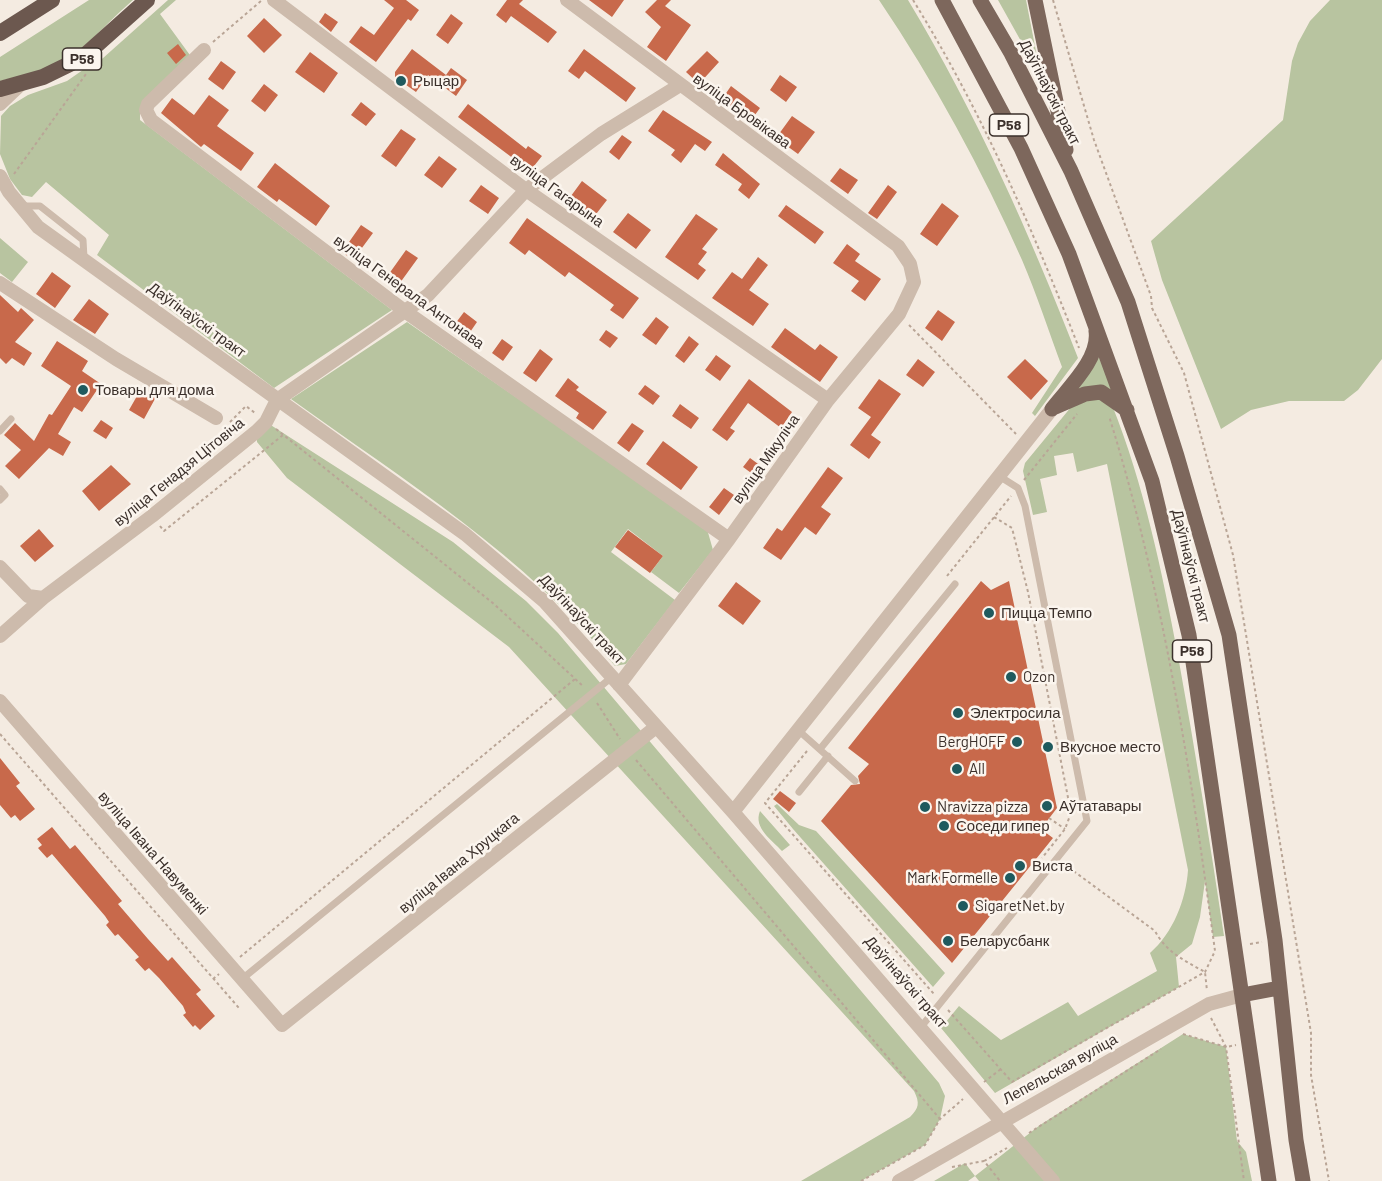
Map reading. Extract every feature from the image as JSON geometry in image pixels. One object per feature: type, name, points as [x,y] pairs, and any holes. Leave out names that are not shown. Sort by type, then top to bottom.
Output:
[{"type":"highway","points":[[0,33],[52,0]]},
{"type":"highway","name":"Р58","points":[[0,89],[65,68],[82,58],[147,0]]},
{"type":"main road","name":"Даўгінаўскі тракт","points":[[942,0],[1021,148],[1069,254],[1128,410],[1152,481],[1189,635],[1269,1181]]},
{"type":"main road","name":"Даўгінаўскі тракт","points":[[980,0],[1011,53],[1071,171],[1128,302],[1177,456],[1228,635],[1275,940],[1296,1140],[1303,1181]]},
{"type":"main road","name":"Р58","points":[[1035,0],[1071,171]]},
{"type":"main road","points":[[1052,409],[1085,365],[1096,346],[1094,319]]},
{"type":"main road","points":[[1052,409],[1085,394],[1101,392],[1128,410]]},
{"type":"main road","points":[[1242,994],[1280,988]]},
{"type":"street","name":"вуліца Гагарына","points":[[274,0],[526,190],[828,400]]},
{"type":"street","name":"вуліца Бровікава","points":[[567,0],[898,246]]},
{"type":"street","name":"вуліца Генерала Антонава","points":[[204,50],[148,104],[147,115],[406,312],[729,539]]},
{"type":"street","points":[[0,104],[23,83]]},
{"type":"street","name":"вуліца Генадзя Цітовіча","points":[[0,636],[43,598],[152,516],[266,422],[277,400],[428,295],[526,190],[601,134],[680,85]]},
{"type":"street","name":"Даўгінаўскі тракт","points":[[6,176],[4,198],[19,207],[38,227],[488,553],[545,602],[733,812],[1053,1181]]},
{"type":"street","name":"вуліца Мікуліча","points":[[615,681],[729,539],[828,400],[899,314],[914,282],[910,264],[898,246]]},
{"type":"street","points":[[0,283],[116,358],[216,418]]},
{"type":"street","points":[[733,812],[1052,409]]},
{"type":"street","points":[[0,567],[28,596],[43,598]]},
{"type":"street","name":"вуліца Івана Навуменкі","points":[[0,701],[282,1025]]},
{"type":"street","name":"вуліца Івана Хруцкага","points":[[282,1025],[656,727]]},
{"type":"street","name":"Лепельская вуліца","points":[[899,1181],[1209,1004],[1242,994]]},
{"type":"lane","points":[[0,431],[11,419]]},
{"type":"lane","points":[[921,1027],[1087,821],[1025,506],[1018,488],[999,476]]},
{"type":"lane","points":[[0,489],[5,495],[0,500]]},
{"type":"lane","points":[[820,749],[955,584]]},
{"type":"lane","points":[[242,979],[590,693],[615,681]]},
{"type":"lane","points":[[798,730],[855,781]]},
{"type":"lane","points":[[798,792],[828,756]]},
{"type":"path","points":[[204,50],[263,0]]},
{"type":"path","points":[[913,0],[989,137],[1042,252],[1085,365]]},
{"type":"path","points":[[1053,0],[1077,86],[1151,296],[1152,308],[1184,373],[1233,555],[1311,1033],[1311,1075],[1329,1181]]},
{"type":"path","points":[[6,176],[92,65]]},
{"type":"path","points":[[899,314],[1025,443]]},
{"type":"path","points":[[216,418],[227,425],[246,406],[458,574],[590,693],[627,750],[940,1119]]},
{"type":"path","points":[[944,581],[1083,407]]},
{"type":"path","points":[[942,1003],[1012,1082],[1205,972],[1215,951],[1161,616],[1122,459],[1108,416]]},
{"type":"path","points":[[994,518],[1012,528],[1028,592],[1071,813],[1065,829],[1040,861]]},
{"type":"path","points":[[213,979],[575,679]]},
{"type":"path","points":[[0,734],[238,1008]]},
{"type":"path","points":[[813,743],[765,803],[935,995],[939,990]]},
{"type":"path","points":[[1049,818],[1065,829]]},
{"type":"path","points":[[1047,851],[1155,931],[1161,943],[1176,957],[1205,972]]},
{"type":"path","points":[[1215,951],[1296,937]]},
{"type":"path","points":[[1212,1020],[1226,1047],[1244,1181]]},
{"type":"path","points":[[1286,1037],[1311,1033]]},
{"type":"path","points":[[1183,1034],[1226,1047],[1249,1043]]},
{"type":"path","points":[[950,1168],[984,1161],[1164,1047]]},
{"type":"path","points":[[861,1181],[925,1145],[940,1119],[1001,1069]]},
{"type":"path","points":[[984,1161],[1000,1181]]},
{"type":"green space","points":[[89,0],[133,0],[84,46],[62,61],[38,72],[0,81],[0,57]]},
{"type":"green space","points":[[168,0],[176,0],[160,14],[195,62],[167,78],[140,107],[140,120],[392,310],[274,388],[97,255],[109,235],[46,182],[32,197],[22,195],[10,179],[0,154],[1,116],[10,106],[28,95],[67,81],[90,65],[93,67]]},
{"type":"green space","points":[[879,0],[908,0],[933,43],[1001,176],[1078,358],[1035,416],[1032,413],[1062,367],[1038,300],[1007,226],[974,160],[919,62]]},
{"type":"green space","points":[[998,0],[1026,0],[1041,77]]},
{"type":"green space","points":[[1330,0],[1382,0],[1382,359],[1358,390],[1344,401],[1289,401],[1251,410],[1221,429],[1162,280],[1151,241],[1283,120],[1292,61],[1298,43],[1310,21]]},
{"type":"green space","points":[[0,238],[28,262],[12,282],[0,273]]},
{"type":"green space","points":[[407,322],[707,529],[713,550],[679,593],[651,572],[663,556],[628,529],[611,552],[675,600],[626,664],[615,666],[543,589],[462,522],[291,399]]},
{"type":"green space","points":[[1101,354],[1113,391],[1075,392]]},
{"type":"green space","points":[[1087,395],[1112,405],[1143,497],[1165,592],[1184,691],[1224,936],[1213,937],[1205,881],[1200,917],[1192,944],[1176,957],[1179,987],[995,1093],[941,1028],[959,1006],[1001,1040],[1068,1002],[1078,1016],[1157,971],[1150,953],[1172,926],[1187,881],[1188,870],[1107,464],[1077,472],[1073,453],[1054,456],[1057,475],[1040,479],[1047,512],[1033,515],[1023,471],[1025,463],[1076,401]]},
{"type":"green space","points":[[266,422],[453,542],[526,601],[558,633],[939,1083],[945,1096],[940,1119],[925,1145],[861,1181],[801,1181],[910,1117],[918,1105],[914,1091],[509,647],[287,478],[257,442],[257,431]]},
{"type":"green space","points":[[777,804],[799,825],[816,831],[945,973],[933,987],[793,829],[774,806]]},
{"type":"green space","points":[[760,811],[790,845],[782,851],[761,828]]},
{"type":"green space","points":[[1183,1034],[1226,1047],[1237,1141],[1246,1152],[1252,1181],[979,1181],[975,1176],[1040,1125]]},
{"type":"green space","points":[[965,1163],[975,1176],[968,1181],[934,1181]]},
{"type":"building","points":[[384,0],[406,0],[419,10],[411,21],[408,19],[376,62],[349,42],[361,26],[374,35],[394,8]]},
{"type":"building","points":[[507,0],[523,0],[519,4],[557,32],[548,43],[511,16],[506,23],[496,15]]},
{"type":"building","points":[[589,0],[624,0],[612,17]]},
{"type":"building","points":[[657,0],[671,0],[665,6],[691,25],[666,61],[647,47],[661,27],[645,12]]},
{"type":"building","points":[[325,13],[338,22],[331,32],[319,22]]},
{"type":"building","points":[[451,14],[463,23],[448,44],[436,35]]},
{"type":"building","points":[[264,18],[282,35],[264,53],[247,36]]},
{"type":"building","points":[[178,44],[186,55],[176,64],[167,53]]},
{"type":"building","points":[[412,49],[446,75],[451,68],[467,80],[456,96],[428,75],[416,92],[395,77],[395,72]]},
{"type":"building","points":[[584,49],[636,88],[626,102],[585,71],[579,79],[568,71]]},
{"type":"building","points":[[707,51],[719,62],[699,84],[686,72]]},
{"type":"building","points":[[310,52],[338,73],[324,93],[295,72]]},
{"type":"building","points":[[221,61],[236,72],[223,90],[208,79]]},
{"type":"building","points":[[780,75],[797,87],[786,102],[770,90]]},
{"type":"building","points":[[264,84],[278,95],[265,112],[251,101]]},
{"type":"building","points":[[731,86],[760,108],[749,123],[720,102]]},
{"type":"building","points":[[209,95],[229,110],[217,126],[254,153],[241,171],[204,144],[201,147],[161,113],[172,98],[194,115]]},
{"type":"building","points":[[361,102],[376,114],[366,126],[351,115]]},
{"type":"building","points":[[468,104],[526,149],[528,146],[542,156],[530,171],[458,117]]},
{"type":"building","points":[[663,110],[712,142],[705,151],[695,144],[681,163],[671,155],[675,150],[648,131]]},
{"type":"building","points":[[792,116],[815,132],[798,154],[776,138]]},
{"type":"building","points":[[401,129],[416,139],[396,167],[381,156]]},
{"type":"building","points":[[622,135],[632,142],[619,160],[609,152]]},
{"type":"building","points":[[723,153],[760,184],[749,199],[738,190],[742,184],[715,165]]},
{"type":"building","points":[[439,156],[457,169],[442,188],[424,175]]},
{"type":"building","points":[[275,163],[330,206],[316,226],[279,199],[277,202],[257,187]]},
{"type":"building","points":[[840,168],[858,180],[848,194],[830,181]]},
{"type":"building","points":[[582,181],[607,200],[593,218],[568,200]]},
{"type":"building","points":[[481,185],[499,198],[488,214],[469,201]]},
{"type":"building","points":[[888,185],[897,192],[877,219],[868,213]]},
{"type":"building","points":[[942,203],[959,216],[937,246],[920,234]]},
{"type":"building","points":[[786,205],[824,232],[815,244],[778,216]]},
{"type":"building","points":[[628,213],[651,230],[636,249],[613,232]]},
{"type":"building","points":[[696,214],[718,229],[702,249],[707,252],[698,264],[706,270],[698,280],[665,257]]},
{"type":"building","points":[[527,218],[639,298],[623,319],[610,310],[614,305],[569,272],[565,277],[529,250],[525,255],[509,243]]},
{"type":"building","points":[[361,225],[373,233],[353,260],[342,252]]},
{"type":"building","points":[[847,244],[860,254],[855,261],[881,279],[865,301],[851,291],[859,281],[833,263]]},
{"type":"building","points":[[406,250],[418,258],[397,287],[386,278]]},
{"type":"building","points":[[758,257],[768,265],[749,290],[769,304],[753,326],[712,298],[732,272],[742,279]]},
{"type":"building","points":[[52,272],[71,286],[55,308],[36,294]]},
{"type":"building","points":[[0,295],[18,312],[21,308],[34,320],[15,342],[32,353],[24,366],[12,358],[6,364],[0,358]]},
{"type":"building","points":[[89,299],[109,314],[95,334],[73,320]]},
{"type":"building","points":[[938,310],[955,322],[942,341],[925,328]]},
{"type":"building","points":[[464,312],[477,322],[466,338],[452,328]]},
{"type":"building","points":[[656,317],[669,327],[656,345],[642,335]]},
{"type":"building","points":[[785,328],[815,350],[820,344],[838,357],[820,382],[771,347]]},
{"type":"building","points":[[606,330],[618,338],[610,348],[599,340]]},
{"type":"building","points":[[689,336],[699,344],[684,363],[675,356]]},
{"type":"building","points":[[502,339],[513,347],[503,361],[492,353]]},
{"type":"building","points":[[57,341],[88,361],[82,371],[101,384],[82,412],[74,407],[58,434],[71,442],[63,456],[49,448],[19,479],[5,466],[21,450],[4,435],[15,423],[34,441],[49,414],[52,415],[71,386],[41,366]]},
{"type":"building","points":[[540,349],[553,359],[536,382],[523,373]]},
{"type":"building","points":[[716,355],[731,366],[720,381],[705,370]]},
{"type":"building","points":[[918,359],[935,372],[923,387],[906,375]]},
{"type":"building","points":[[1025,359],[1048,381],[1031,400],[1007,377]]},
{"type":"building","points":[[568,378],[579,387],[576,390],[607,412],[593,430],[576,418],[579,413],[555,396]]},
{"type":"building","points":[[749,379],[792,412],[781,428],[748,403],[730,428],[735,431],[727,441],[712,430]]},
{"type":"building","points":[[879,379],[901,394],[871,435],[881,442],[869,459],[850,445],[871,417],[858,408]]},
{"type":"building","points":[[645,385],[660,396],[653,405],[638,394]]},
{"type":"building","points":[[141,389],[156,397],[144,419],[129,410]]},
{"type":"building","points":[[680,404],[699,418],[691,429],[672,416]]},
{"type":"building","points":[[101,420],[113,428],[106,439],[93,431]]},
{"type":"building","points":[[632,423],[644,431],[629,452],[617,443]]},
{"type":"building","points":[[663,441],[698,467],[681,490],[646,464]]},
{"type":"building","points":[[750,458],[765,469],[758,478],[743,467]]},
{"type":"building","points":[[111,465],[131,484],[99,511],[82,491]]},
{"type":"building","points":[[828,467],[843,478],[821,507],[831,514],[816,535],[805,527],[781,560],[763,548],[777,528],[782,531]]},
{"type":"building","points":[[724,488],[734,495],[719,515],[709,507]]},
{"type":"building","points":[[39,529],[54,546],[35,562],[20,546]]},
{"type":"building","points":[[628,530],[663,556],[650,573],[615,547]]},
{"type":"building","name":"All","points":[[981,581],[991,590],[1009,581],[1057,808],[1041,829],[1053,838],[952,963],[821,821],[851,785],[860,784],[858,776],[869,764],[848,748]]},
{"type":"building","points":[[736,582],[761,601],[743,625],[718,606]]},
{"type":"building","points":[[0,758],[20,783],[16,786],[35,809],[20,821],[15,815],[11,818],[0,805]]},
{"type":"building","points":[[780,791],[796,803],[789,812],[773,799]]},
{"type":"building","points":[[52,827],[70,849],[75,845],[122,901],[118,904],[148,939],[168,961],[172,957],[201,990],[196,994],[215,1016],[200,1030],[195,1025],[193,1027],[183,1015],[186,1013],[183,1006],[159,978],[149,968],[145,971],[135,960],[139,957],[118,934],[115,936],[106,925],[109,922],[105,916],[52,854],[47,858],[38,848],[42,845],[37,839]]},
{"type":"place","name":"Рыцар","points":[[401,81]]},
{"type":"place","name":"Товары для дома","points":[[83,390]]},
{"type":"place","name":"Пицца Темпо","points":[[989,613]]},
{"type":"place","name":"Ozon","points":[[1011,677]]},
{"type":"place","name":"Электросила","points":[[958,713]]},
{"type":"place","name":"BergHOFF","points":[[1017,742]]},
{"type":"place","name":"Вкусное место","points":[[1048,747]]},
{"type":"place","name":"All","points":[[957,769]]},
{"type":"place","name":"Аўтатавары","points":[[1047,806]]},
{"type":"place","name":"Nravizza pizza","points":[[925,807]]},
{"type":"place","name":"Соседи гипер","points":[[944,826]]},
{"type":"place","name":"Виста","points":[[1020,866]]},
{"type":"place","name":"Mark Formelle","points":[[1010,878]]},
{"type":"place","name":"SigaretNet.by","points":[[963,906]]},
{"type":"place","name":"Беларусбанк","points":[[948,941]]}]
